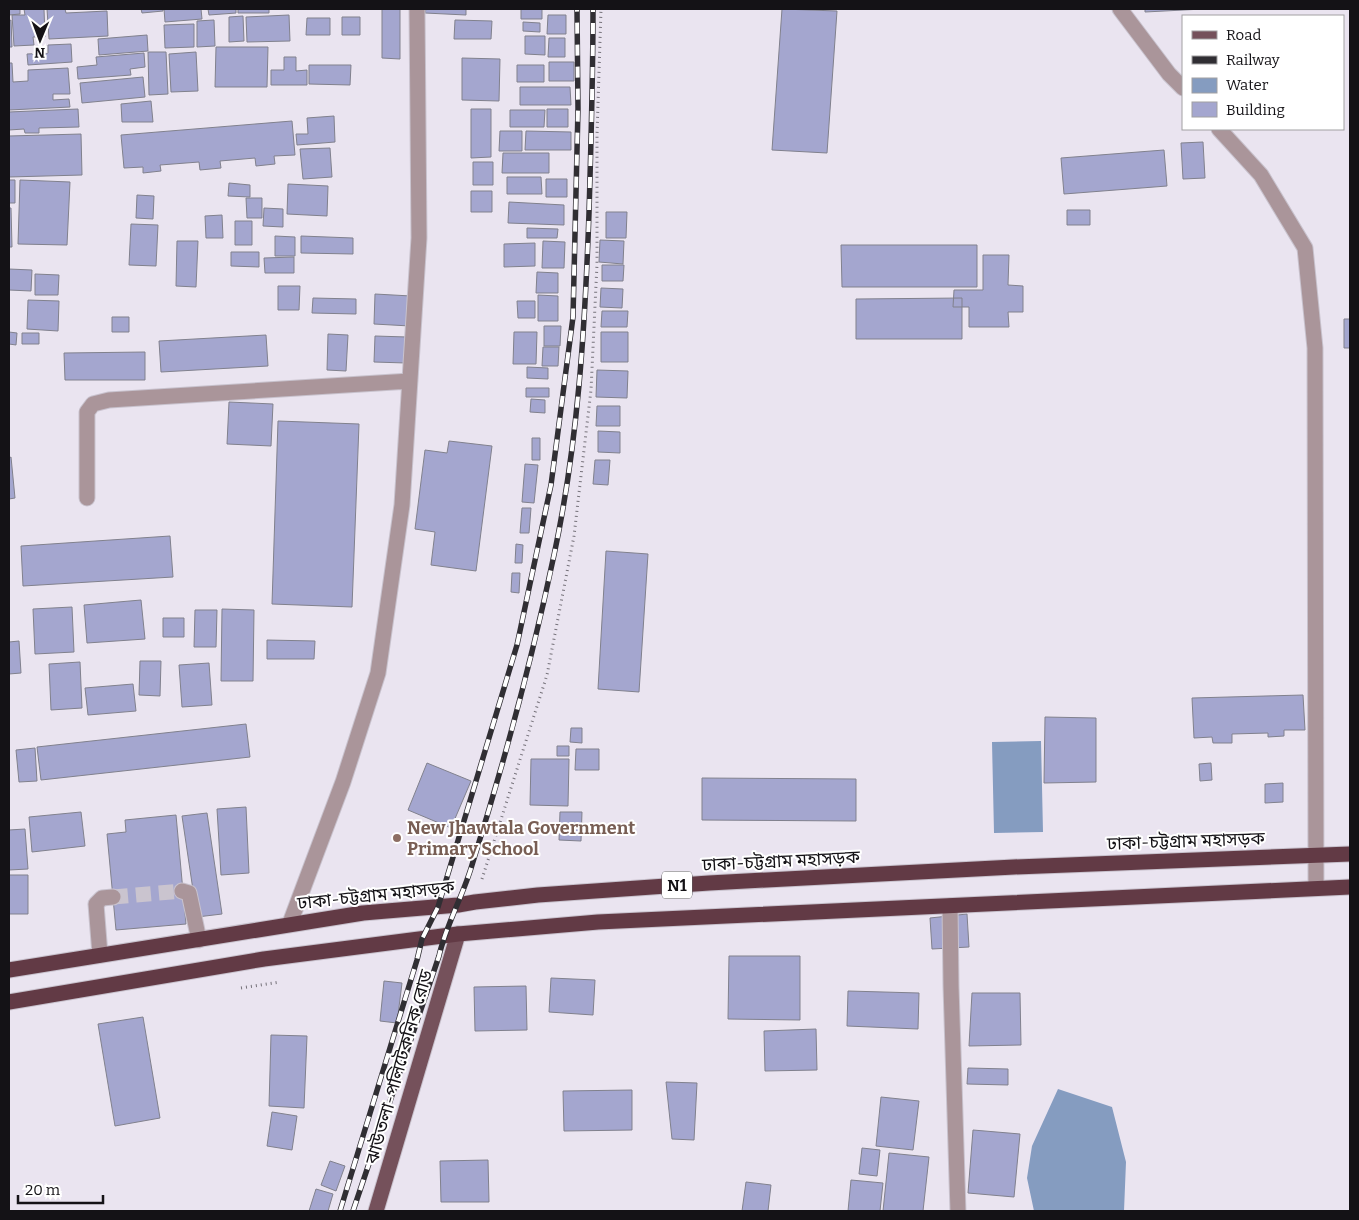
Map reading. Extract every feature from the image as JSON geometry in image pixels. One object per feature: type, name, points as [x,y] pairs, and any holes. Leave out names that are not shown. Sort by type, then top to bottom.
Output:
[{"type":"highway","name":"ঢাকা-চট্টগ্রাম মহাসড়ক","points":[[9,970],[199,940],[290,923],[363,913],[458,905],[538,895],[709,883],[1024,866],[1350,854]]},
{"type":"highway","name":"N1","points":[[9,1002],[264,959],[458,934],[598,922],[1350,887]]},
{"type":"main road","name":"ঝাউতলা-পলিটেকনিক রোড","points":[[376,1211],[458,934]]},
{"type":"street","points":[[290,923],[343,782],[378,673],[402,505],[419,238],[417,9]]},
{"type":"street","points":[[1120,9],[1169,74],[1182,87]]},
{"type":"street","points":[[1220,130],[1261,175],[1305,248],[1315,348],[1316,888]]},
{"type":"street","points":[[87,498],[87,412],[93,404],[109,400],[410,381]]},
{"type":"street","points":[[182,891],[189,893],[192,901],[199,940]]},
{"type":"street","points":[[100,955],[96,904],[102,898],[113,897]]},
{"type":"street","points":[[950,906],[958,1211]]},
{"type":"path","points":[[475,902],[547,675],[574,536],[591,390],[597,264],[597,135],[602,9]]},
{"type":"path","points":[[232,989],[281,981]]},
{"type":"water","points":[[1041,741],[1043,832],[994,833],[992,742]]},
{"type":"water","points":[[1058,1089],[1112,1107],[1126,1162],[1124,1211],[1034,1211],[1027,1178],[1032,1146]]},
{"type":"building","points":[[9,9],[20,9],[20,14],[9,15]]},
{"type":"building","points":[[24,9],[44,9],[45,37],[33,37],[34,45],[14,46],[12,15],[25,15]]},
{"type":"building","points":[[47,9],[65,9],[66,13],[107,11],[108,36],[49,39]]},
{"type":"building","points":[[141,9],[163,9],[163,11],[142,13]]},
{"type":"building","points":[[164,9],[201,9],[202,19],[165,22]]},
{"type":"building","points":[[208,9],[236,9],[236,13],[209,15]]},
{"type":"building","points":[[238,9],[269,9],[269,13],[238,13]]},
{"type":"building","points":[[382,9],[400,9],[400,59],[382,58]]},
{"type":"building","points":[[426,9],[466,9],[466,15],[425,13]]},
{"type":"building","points":[[521,9],[542,9],[542,19],[521,19]]},
{"type":"building","points":[[782,9],[837,11],[827,153],[772,150]]},
{"type":"building","points":[[1145,9],[1203,9],[1145,12]]},
{"type":"building","points":[[289,15],[290,41],[247,42],[246,17]]},
{"type":"building","points":[[548,15],[566,15],[566,34],[547,34]]},
{"type":"building","points":[[243,16],[244,41],[229,42],[229,17]]},
{"type":"building","points":[[342,17],[360,17],[360,35],[342,35]]},
{"type":"building","points":[[307,18],[330,18],[330,35],[306,35]]},
{"type":"building","points":[[11,20],[12,47],[9,47],[9,21]]},
{"type":"building","points":[[214,20],[215,46],[197,47],[197,21]]},
{"type":"building","points":[[455,20],[492,21],[491,39],[454,39]]},
{"type":"building","points":[[523,22],[540,23],[540,32],[523,31]]},
{"type":"building","points":[[194,24],[194,47],[165,48],[164,25]]},
{"type":"building","points":[[147,35],[148,51],[99,55],[98,39]]},
{"type":"building","points":[[525,36],[545,36],[545,55],[525,54]]},
{"type":"building","points":[[549,38],[565,38],[565,57],[548,57]]},
{"type":"building","points":[[71,44],[72,62],[28,65],[27,54],[48,53],[48,45]]},
{"type":"building","points":[[216,47],[268,47],[267,87],[215,87]]},
{"type":"building","points":[[148,52],[166,52],[168,94],[149,95]]},
{"type":"building","points":[[196,52],[198,91],[171,92],[169,54]]},
{"type":"building","points":[[144,53],[145,67],[130,69],[131,75],[78,79],[77,67],[97,65],[96,57]]},
{"type":"building","points":[[284,57],[296,57],[296,71],[307,70],[307,85],[271,85],[271,70],[284,70]]},
{"type":"building","points":[[462,58],[500,59],[499,101],[462,100]]},
{"type":"building","points":[[549,62],[574,62],[574,81],[549,81]]},
{"type":"building","points":[[9,63],[12,63],[13,82],[28,81],[28,70],[68,68],[70,94],[53,94],[53,100],[69,99],[70,107],[9,110]]},
{"type":"building","points":[[309,65],[351,65],[350,85],[309,84]]},
{"type":"building","points":[[517,65],[544,65],[544,82],[517,82]]},
{"type":"building","points":[[143,77],[145,97],[82,103],[80,83]]},
{"type":"building","points":[[520,87],[570,87],[571,105],[520,105]]},
{"type":"building","points":[[151,101],[153,122],[122,122],[121,104]]},
{"type":"building","points":[[78,109],[79,127],[39,128],[39,133],[25,133],[24,129],[9,130],[9,112]]},
{"type":"building","points":[[471,109],[491,109],[491,157],[471,158]]},
{"type":"building","points":[[547,109],[568,109],[568,127],[547,127]]},
{"type":"building","points":[[510,110],[545,110],[544,127],[510,127]]},
{"type":"building","points":[[334,116],[335,142],[297,145],[296,134],[308,134],[307,118]]},
{"type":"building","points":[[292,121],[295,155],[274,156],[275,164],[256,166],[255,158],[220,161],[221,168],[200,170],[199,162],[160,165],[161,171],[143,173],[143,167],[124,168],[121,135]]},
{"type":"building","points":[[500,131],[522,131],[522,151],[499,151]]},
{"type":"building","points":[[526,131],[571,132],[571,150],[525,150]]},
{"type":"building","points":[[81,134],[82,175],[9,177],[9,136]]},
{"type":"building","points":[[1203,142],[1205,178],[1183,179],[1181,143]]},
{"type":"building","points":[[330,148],[332,177],[303,179],[300,149]]},
{"type":"building","points":[[1164,150],[1167,186],[1064,194],[1061,158]]},
{"type":"building","points":[[503,153],[549,153],[549,173],[502,173]]},
{"type":"building","points":[[473,162],[493,162],[493,185],[473,185]]},
{"type":"building","points":[[507,177],[541,177],[542,194],[507,194]]},
{"type":"building","points":[[546,179],[567,179],[567,197],[546,197]]},
{"type":"building","points":[[9,180],[15,180],[15,203],[9,203]]},
{"type":"building","points":[[20,180],[70,182],[67,245],[18,244]]},
{"type":"building","points":[[229,183],[250,185],[250,197],[228,196]]},
{"type":"building","points":[[288,184],[328,186],[327,216],[287,214]]},
{"type":"building","points":[[471,191],[492,191],[492,212],[471,212]]},
{"type":"building","points":[[137,195],[154,196],[153,219],[136,218]]},
{"type":"building","points":[[246,198],[262,198],[262,218],[247,218]]},
{"type":"building","points":[[509,202],[564,205],[564,225],[508,223]]},
{"type":"building","points":[[9,208],[11,208],[12,247],[9,247]]},
{"type":"building","points":[[264,208],[283,209],[283,227],[263,226]]},
{"type":"building","points":[[1067,210],[1090,210],[1090,225],[1067,225]]},
{"type":"building","points":[[606,212],[627,212],[626,238],[606,238]]},
{"type":"building","points":[[222,215],[223,238],[206,238],[205,216]]},
{"type":"building","points":[[235,221],[252,221],[252,245],[235,245]]},
{"type":"building","points":[[131,224],[158,225],[156,266],[129,265]]},
{"type":"building","points":[[527,228],[558,229],[557,238],[527,238]]},
{"type":"building","points":[[275,236],[295,237],[295,256],[275,256]]},
{"type":"building","points":[[301,236],[353,238],[353,254],[301,253]]},
{"type":"building","points":[[600,240],[624,241],[623,264],[599,262]]},
{"type":"building","points":[[177,241],[198,241],[196,287],[176,286]]},
{"type":"building","points":[[543,241],[565,242],[564,268],[542,268]]},
{"type":"building","points":[[535,243],[535,266],[504,267],[504,244]]},
{"type":"building","points":[[841,245],[977,245],[977,287],[842,287]]},
{"type":"building","points":[[231,252],[259,252],[259,267],[231,266]]},
{"type":"building","points":[[983,255],[1009,255],[1008,285],[1023,286],[1023,312],[1008,312],[1009,327],[969,327],[969,307],[953,307],[954,290],[983,290]]},
{"type":"building","points":[[294,257],[294,273],[265,273],[264,258]]},
{"type":"building","points":[[602,265],[624,265],[623,281],[602,281]]},
{"type":"building","points":[[9,269],[32,270],[31,291],[9,290]]},
{"type":"building","points":[[537,272],[558,273],[558,293],[536,293]]},
{"type":"building","points":[[35,274],[59,275],[58,295],[35,295]]},
{"type":"building","points":[[278,286],[300,286],[299,310],[278,310]]},
{"type":"building","points":[[601,288],[623,289],[622,308],[600,307]]},
{"type":"building","points":[[375,294],[411,296],[410,326],[374,324]]},
{"type":"building","points":[[538,295],[558,296],[558,321],[538,321]]},
{"type":"building","points":[[313,298],[356,299],[356,314],[312,313]]},
{"type":"building","points":[[962,298],[962,339],[856,339],[856,299]]},
{"type":"building","points":[[28,300],[59,301],[58,331],[27,329]]},
{"type":"building","points":[[517,301],[535,301],[535,318],[518,318]]},
{"type":"building","points":[[602,311],[628,311],[627,327],[601,327]]},
{"type":"building","points":[[112,317],[129,317],[129,332],[112,332]]},
{"type":"building","points":[[1344,319],[1350,319],[1350,348],[1344,348]]},
{"type":"building","points":[[544,326],[561,326],[560,346],[544,346]]},
{"type":"building","points":[[9,332],[17,333],[16,345],[9,344]]},
{"type":"building","points":[[514,332],[537,332],[536,364],[513,364]]},
{"type":"building","points":[[601,332],[628,332],[628,362],[601,362]]},
{"type":"building","points":[[22,333],[39,333],[39,344],[22,344]]},
{"type":"building","points":[[328,334],[348,335],[346,371],[327,370]]},
{"type":"building","points":[[266,335],[268,366],[161,372],[159,341]]},
{"type":"building","points":[[375,336],[407,337],[406,363],[374,362]]},
{"type":"building","points":[[543,347],[559,347],[558,366],[542,366]]},
{"type":"building","points":[[145,352],[145,380],[65,380],[64,353]]},
{"type":"building","points":[[527,367],[548,368],[548,379],[527,378]]},
{"type":"building","points":[[597,370],[628,371],[627,398],[596,397]]},
{"type":"building","points":[[526,388],[549,388],[549,397],[526,397]]},
{"type":"building","points":[[531,399],[545,400],[545,413],[530,412]]},
{"type":"building","points":[[229,402],[273,404],[271,446],[227,444]]},
{"type":"building","points":[[597,406],[620,406],[620,426],[596,426]]},
{"type":"building","points":[[278,421],[359,424],[352,607],[272,604]]},
{"type":"building","points":[[598,431],[620,432],[620,453],[598,452]]},
{"type":"building","points":[[532,438],[540,438],[540,460],[532,460]]},
{"type":"building","points":[[449,441],[492,446],[476,571],[431,565],[435,532],[415,529],[425,450],[447,453]]},
{"type":"building","points":[[11,457],[15,498],[9,499],[9,458]]},
{"type":"building","points":[[595,460],[610,460],[608,485],[593,484]]},
{"type":"building","points":[[525,464],[538,465],[534,503],[522,502]]},
{"type":"building","points":[[522,508],[531,508],[529,533],[520,533]]},
{"type":"building","points":[[170,536],[173,577],[23,586],[21,546]]},
{"type":"building","points":[[516,544],[523,545],[522,563],[515,563]]},
{"type":"building","points":[[606,551],[648,554],[639,692],[598,689]]},
{"type":"building","points":[[512,573],[520,573],[519,593],[511,592]]},
{"type":"building","points":[[141,600],[145,639],[87,643],[84,605]]},
{"type":"building","points":[[72,607],[74,652],[35,654],[33,609]]},
{"type":"building","points":[[222,609],[254,610],[253,681],[221,681]]},
{"type":"building","points":[[195,610],[217,610],[216,647],[194,647]]},
{"type":"building","points":[[163,618],[184,618],[184,637],[163,637]]},
{"type":"building","points":[[267,640],[315,641],[314,659],[267,659]]},
{"type":"building","points":[[19,641],[21,673],[9,674],[9,642]]},
{"type":"building","points":[[140,661],[161,661],[160,696],[139,695]]},
{"type":"building","points":[[80,662],[82,708],[51,710],[49,664]]},
{"type":"building","points":[[209,663],[212,705],[182,707],[179,665]]},
{"type":"building","points":[[133,684],[136,711],[88,715],[85,688]]},
{"type":"building","points":[[1303,695],[1305,730],[1284,730],[1284,736],[1268,737],[1268,733],[1232,734],[1232,743],[1213,743],[1212,737],[1194,738],[1192,698]]},
{"type":"building","points":[[1045,717],[1096,718],[1096,782],[1044,783]]},
{"type":"building","points":[[246,724],[250,757],[41,780],[37,747]]},
{"type":"building","points":[[571,728],[582,728],[582,743],[570,742]]},
{"type":"building","points":[[557,746],[569,746],[569,756],[557,756]]},
{"type":"building","points":[[35,748],[37,781],[19,782],[16,750]]},
{"type":"building","points":[[576,749],[599,749],[599,770],[575,770]]},
{"type":"building","points":[[531,759],[569,759],[568,806],[530,805]]},
{"type":"building","points":[[427,763],[471,781],[451,828],[408,810]]},
{"type":"building","points":[[1211,763],[1212,780],[1200,781],[1199,764]]},
{"type":"building","points":[[702,778],[856,779],[856,821],[702,820]]},
{"type":"building","points":[[1283,783],[1283,802],[1265,803],[1265,784]]},
{"type":"building","points":[[246,807],[249,873],[221,875],[217,809]]},
{"type":"building","points":[[81,812],[85,846],[32,852],[29,817]]},
{"type":"building","points":[[560,812],[582,812],[581,841],[559,840]]},
{"type":"building","points":[[207,813],[222,914],[197,917],[182,816]]},
{"type":"building","points":[[176,815],[186,924],[116,930],[107,834],[126,832],[125,820]]},
{"type":"building","points":[[25,829],[28,869],[9,870],[9,830]]},
{"type":"building","points":[[9,875],[28,875],[28,914],[9,914]]},
{"type":"building","points":[[967,914],[969,947],[932,949],[930,918]]},
{"type":"building","points":[[729,956],[800,956],[800,1020],[728,1019]]},
{"type":"building","points":[[551,978],[595,980],[593,1015],[549,1012]]},
{"type":"building","points":[[384,981],[402,983],[397,1023],[380,1021]]},
{"type":"building","points":[[526,986],[527,1030],[475,1031],[474,987]]},
{"type":"building","points":[[848,991],[919,993],[918,1029],[847,1026]]},
{"type":"building","points":[[972,993],[1020,993],[1021,1045],[969,1046]]},
{"type":"building","points":[[143,1017],[160,1118],[115,1126],[98,1024]]},
{"type":"building","points":[[816,1029],[817,1070],[765,1071],[764,1031]]},
{"type":"building","points":[[271,1035],[307,1036],[304,1108],[269,1106]]},
{"type":"building","points":[[968,1068],[1008,1069],[1008,1085],[967,1084]]},
{"type":"building","points":[[666,1082],[697,1083],[694,1140],[672,1139]]},
{"type":"building","points":[[632,1090],[632,1130],[564,1131],[563,1091]]},
{"type":"building","points":[[881,1097],[919,1101],[913,1150],[876,1146]]},
{"type":"building","points":[[272,1112],[297,1116],[292,1150],[267,1146]]},
{"type":"building","points":[[973,1130],[1020,1134],[1014,1197],[968,1193]]},
{"type":"building","points":[[862,1148],[880,1150],[877,1176],[859,1174]]},
{"type":"building","points":[[889,1153],[929,1157],[923,1211],[883,1211]]},
{"type":"building","points":[[488,1160],[489,1202],[441,1202],[440,1161]]},
{"type":"building","points":[[330,1161],[345,1166],[336,1191],[321,1185]]},
{"type":"building","points":[[851,1180],[883,1183],[880,1211],[848,1211]]},
{"type":"building","points":[[746,1182],[771,1185],[768,1211],[742,1211]]},
{"type":"building","points":[[316,1189],[333,1194],[328,1211],[309,1211]]},
{"type":"tunnel","points":[[113,897],[182,891]]},
{"type":"railway","points":[[340,1211],[422,939],[438,907],[517,645],[551,485],[573,317],[578,109],[577,9]]},
{"type":"railway","points":[[353,1211],[446,933],[468,877],[484,827],[527,672],[554,555],[569,470],[579,385],[589,213],[593,9]]},
{"type":"place","name":"New Jhawtala Government Primary School","points":[[397,838]]}]
